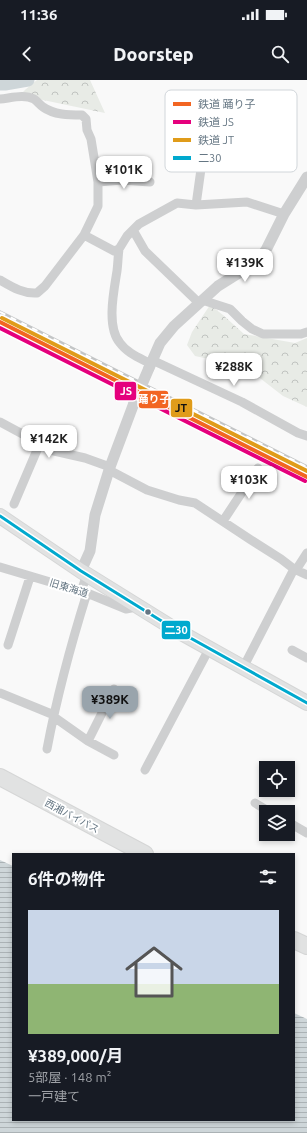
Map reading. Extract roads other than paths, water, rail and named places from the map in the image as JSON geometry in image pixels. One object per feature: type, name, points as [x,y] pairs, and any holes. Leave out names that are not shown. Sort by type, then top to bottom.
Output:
[{"type":"highway","points":[[0,516],[135,604],[209,649],[307,703]]},
{"type":"highway","name":"西湘バイパス","points":[[0,777],[142,853]]},
{"type":"highway","name":"西湘バイパス","points":[[0,788],[123,853]]},
{"type":"highway","points":[[295,930],[307,936]]},
{"type":"highway","points":[[295,940],[307,946]]},
{"type":"street","points":[[0,99],[20,96],[33,99],[44,108],[55,113],[69,116],[82,115],[86,119],[87,130],[91,139],[98,182],[98,206],[84,236],[45,286],[37,293],[29,293],[12,287],[0,280]]},
{"type":"street","points":[[196,205],[201,172]]},
{"type":"street","points":[[47,749],[84,593],[84,572],[90,551],[95,516],[109,468],[134,403],[160,343],[174,326],[218,286],[254,263],[266,250],[284,214],[307,177]]},
{"type":"street","points":[[98,182],[122,180],[150,182]]},
{"type":"street","points":[[284,214],[247,202],[196,205],[176,204],[139,224],[127,236],[119,249],[112,298],[113,322],[115,336],[120,345],[130,353],[151,364],[242,402],[307,436]]},
{"type":"street","points":[[133,230],[145,251],[201,301],[230,308],[252,329],[263,334],[301,334],[307,332]]},
{"type":"street","points":[[84,236],[114,251],[119,249]]},
{"type":"street","points":[[0,422],[54,451],[85,458],[109,468],[147,490],[179,500],[196,503],[295,569],[307,575]]},
{"type":"street","points":[[14,504],[40,443]]},
{"type":"street","points":[[223,521],[258,468]]},
{"type":"street","points":[[243,668],[295,569],[307,553]]},
{"type":"street","name":"旧東海道","points":[[0,567],[84,593],[126,609],[131,608],[135,604]]},
{"type":"street","points":[[8,645],[30,577]]},
{"type":"street","points":[[144,770],[209,649]]},
{"type":"street","points":[[292,650],[307,658]]},
{"type":"street","points":[[88,742],[114,689]]},
{"type":"street","points":[[0,693],[54,716],[88,742],[114,755]]},
{"type":"street","points":[[255,803],[259,805]]},
{"type":"street","points":[[295,826],[307,833]]},
{"type":"waterway","points":[[0,84],[28,80]]},
{"type":"railway","points":[[0,312],[307,467]]},
{"type":"rail line","name":"JT","points":[[2,318],[307,471]]},
{"type":"rail line","name":"踊り子","points":[[0,322],[307,477]]},
{"type":"rail line","name":"JS","points":[[0,328],[305,481]]}]
